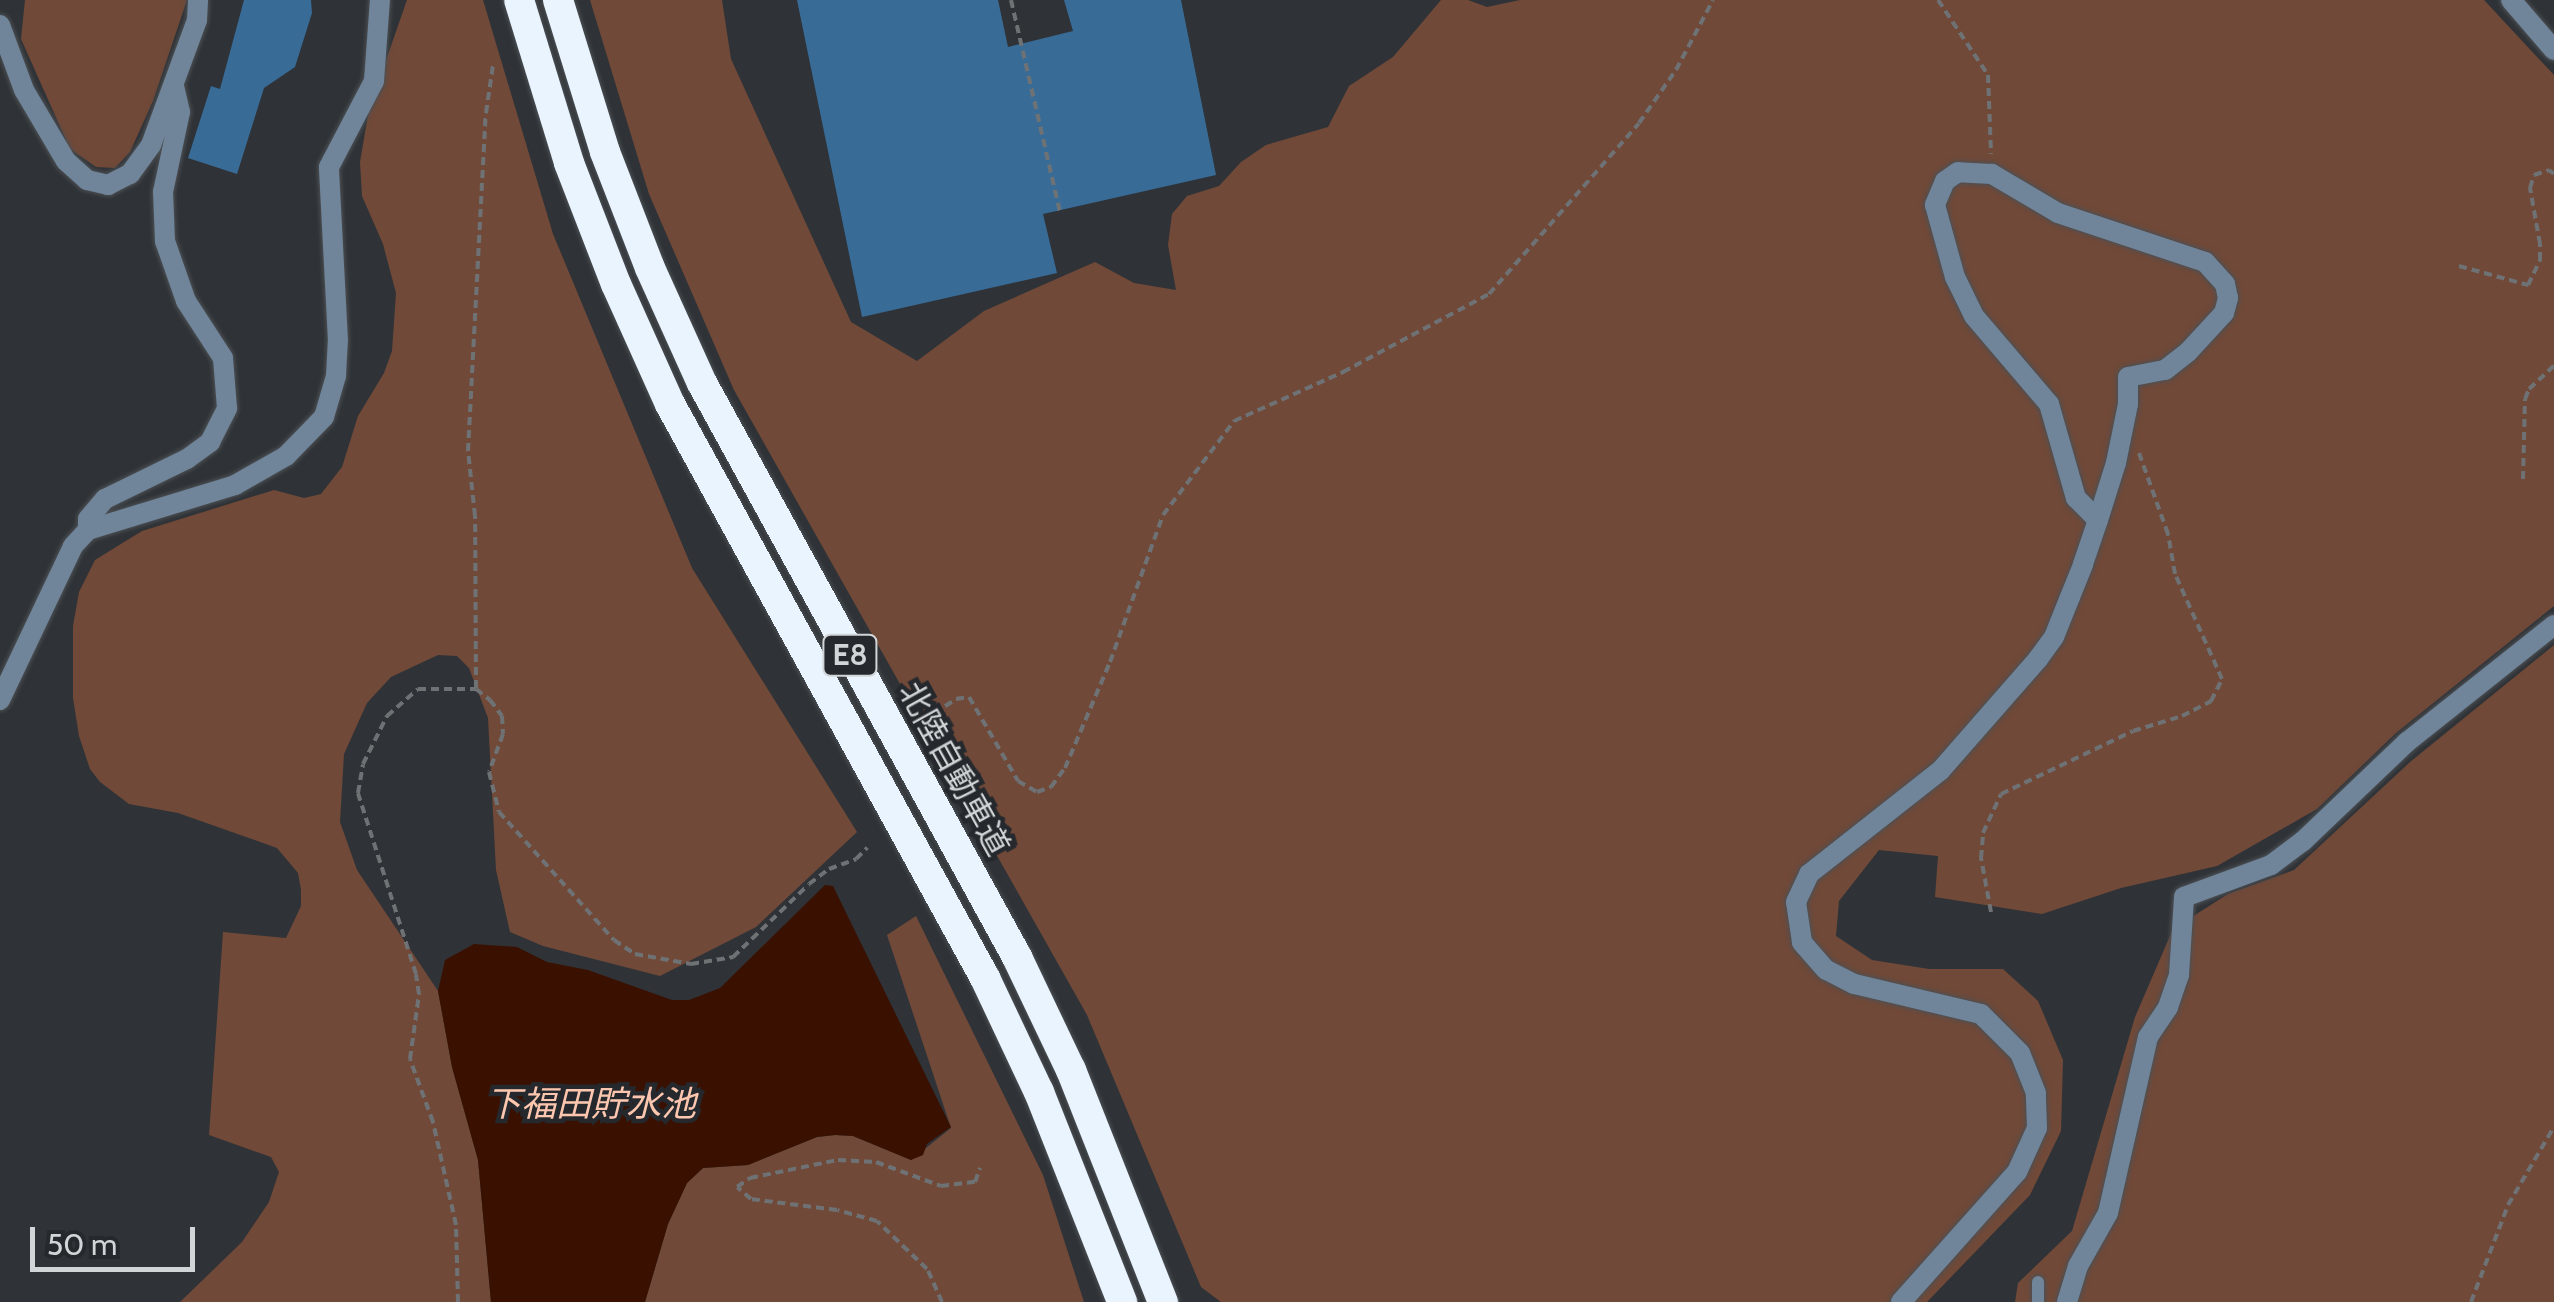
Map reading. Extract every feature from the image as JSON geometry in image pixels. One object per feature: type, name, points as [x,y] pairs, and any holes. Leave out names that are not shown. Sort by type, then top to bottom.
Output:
[{"type":"highway","name":"E8","points":[[519,0],[569,163],[662,387],[734,526],[985,978],[1040,1092],[1122,1302]]},
{"type":"highway","name":"北陸自動車道","points":[[558,0],[605,152],[650,268],[702,383],[1017,957],[1071,1070],[1163,1302]]},
{"type":"street","points":[[0,25],[24,90],[66,161],[87,180],[108,185],[130,174],[151,145],[196,20],[198,0]]},
{"type":"street","points":[[0,700],[73,546],[88,530],[235,485],[286,456],[324,417],[336,376],[338,341],[329,167],[374,81],[380,0]]},
{"type":"street","points":[[2511,0],[2554,50]]},
{"type":"street","points":[[88,530],[88,518],[105,498],[187,458],[210,442],[227,408],[223,358],[186,301],[165,241],[164,192],[180,112],[174,86]]},
{"type":"street","points":[[1901,1302],[2016,1172],[2038,1128],[2036,1093],[2020,1053],[1981,1014],[1854,984],[1826,970],[1802,942],[1796,902],[1809,874],[1940,771],[2054,638],[2098,520],[2124,436],[2128,377],[2165,370],[2188,352],[2224,313],[2228,298],[2225,284],[2205,262],[2058,213],[1992,174],[1958,172],[1945,181],[1935,204],[1963,297],[2049,404],[2076,498],[2098,520]]},
{"type":"street","points":[[2066,1302],[2078,1266],[2108,1214],[2148,1038],[2168,1007],[2179,974],[2184,897],[2271,865],[2327,821],[2407,742],[2554,625]]},
{"type":"lane","points":[[2038,1282],[2038,1302]]},
{"type":"path","points":[[1011,0],[1060,212]]},
{"type":"path","points":[[934,713],[956,699],[969,697],[1018,781],[1037,792],[1052,786],[1065,768],[1110,662],[1163,516],[1234,421],[1344,372],[1489,294],[1638,123],[1676,70],[1713,0]]},
{"type":"path","points":[[1938,0],[1988,74],[1992,174]]},
{"type":"path","points":[[493,64],[486,113],[468,451],[475,516],[476,689],[502,716],[503,734],[489,772],[498,812],[614,940],[635,954],[691,964],[733,957],[809,884],[856,859],[867,848]]},
{"type":"path","points":[[2459,266],[2528,286],[2540,260],[2530,188],[2534,175],[2549,170],[2554,174]]},
{"type":"path","points":[[2524,480],[2525,398],[2529,389],[2554,366]]},
{"type":"path","points":[[1991,912],[1982,858],[1984,832],[2001,794],[2133,731],[2182,716],[2211,701],[2222,679],[2175,574],[2168,534],[2141,456],[2124,436]]},
{"type":"path","points":[[458,1302],[456,1225],[433,1122],[410,1059],[419,994],[416,974],[358,793],[363,764],[376,736],[404,698],[418,689],[476,689]]},
{"type":"path","points":[[2471,1302],[2508,1205],[2554,1127]]},
{"type":"path","points":[[942,1302],[926,1269],[877,1221],[837,1210],[751,1199],[737,1187],[750,1178],[838,1160],[876,1162],[941,1186],[975,1182],[980,1168]]},
{"type":"shaded area","points":[[25,0],[187,0],[153,101],[130,152],[115,168],[96,167],[70,149],[21,39]]},
{"type":"shaded area","points":[[407,0],[483,0],[553,234],[692,568],[857,832],[756,927],[660,976],[543,946],[510,932],[496,870],[488,718],[469,668],[457,656],[438,655],[391,677],[367,703],[344,754],[340,822],[357,870],[438,991],[452,1067],[478,1160],[491,1302],[180,1302],[242,1242],[269,1202],[279,1172],[271,1157],[209,1135],[223,932],[286,938],[301,906],[301,890],[298,873],[277,848],[178,813],[129,804],[100,782],[90,769],[79,736],[73,698],[73,626],[79,592],[95,560],[142,531],[274,490],[304,498],[321,494],[342,467],[358,416],[384,373],[392,351],[396,293],[383,244],[362,196],[360,162],[369,109]]},
{"type":"shaded area","points":[[590,0],[722,0],[731,59],[851,322],[917,361],[984,311],[1095,262],[1134,283],[1176,290],[1168,245],[1172,214],[1187,196],[1219,186],[1241,162],[1266,145],[1328,127],[1349,86],[1393,57],[1441,0],[1468,0],[1487,7],[1520,0],[2484,0],[2554,75],[2554,606],[2396,733],[2317,809],[2217,866],[2121,888],[2042,914],[1935,897],[1938,856],[1879,850],[1839,901],[1836,936],[1872,960],[1929,969],[2003,969],[2038,1001],[2063,1060],[2061,1131],[2030,1195],[1927,1302],[1221,1302],[1201,1287],[1087,1015],[734,390],[649,194]]},
{"type":"shaded area","points":[[2554,645],[2554,1302],[2015,1302],[2018,1283],[2072,1231],[2135,1017],[2173,929],[2228,894],[2294,870],[2410,762]]},
{"type":"shaded area","points":[[916,916],[1043,1175],[1084,1302],[645,1302],[668,1224],[687,1183],[703,1168],[748,1165],[817,1137],[835,1135],[853,1136],[911,1160],[951,1128],[887,935]]},
{"type":"water","name":"下福田貯水池","points":[[825,885],[833,886],[951,1127],[927,1144],[923,1155],[911,1160],[853,1136],[835,1135],[817,1137],[748,1165],[703,1168],[687,1183],[668,1224],[645,1302],[491,1302],[478,1160],[452,1067],[438,991],[445,960],[474,944],[517,947],[547,962],[588,970],[672,1000],[689,1000],[720,988]]},
{"type":"building","points":[[244,0],[311,0],[312,13],[295,67],[264,88],[237,174],[188,158],[211,86],[220,89]]},
{"type":"building","points":[[797,0],[998,0],[1008,47],[1073,31],[1064,0],[1181,0],[1216,175],[1043,214],[1057,273],[862,317]]}]
